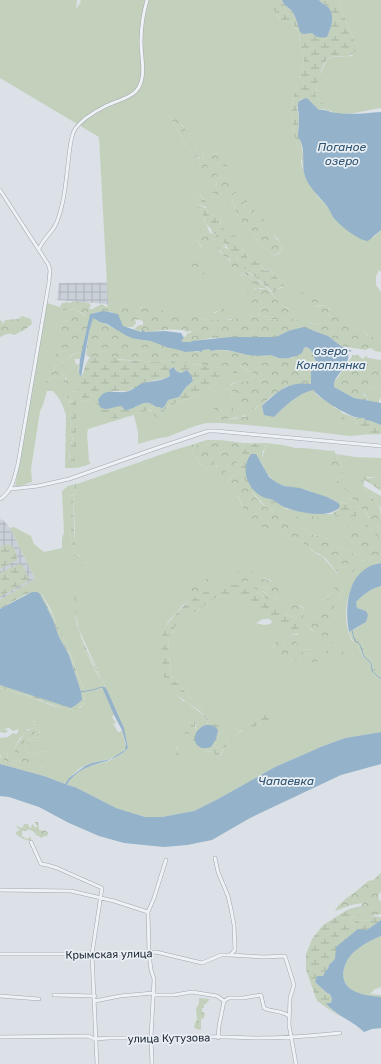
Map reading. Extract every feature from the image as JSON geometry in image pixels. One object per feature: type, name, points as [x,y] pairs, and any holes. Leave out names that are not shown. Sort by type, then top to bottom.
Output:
[{"type":"street","points":[[39,249],[42,241],[51,233],[56,223],[63,195],[71,142],[75,129],[90,114],[131,95],[139,86],[143,69],[141,44],[142,19],[147,0]]},
{"type":"street","points":[[0,190],[39,249],[50,270],[18,464],[11,489],[0,499]]},
{"type":"street","points":[[11,489],[38,486],[69,479],[208,431],[381,446]]},
{"type":"street","points":[[31,842],[41,864],[57,868],[102,888],[92,954],[97,1064]]},
{"type":"street","points":[[215,858],[217,869],[228,896],[234,925],[235,950],[230,955]]},
{"type":"street","points":[[152,1064],[154,979],[151,970],[149,953],[148,912],[166,860]]},
{"type":"street","points":[[0,890],[71,891],[126,904],[148,912]]},
{"type":"street","name":"Крымская улица","points":[[0,954],[156,952],[202,963],[218,956],[230,955],[264,957],[283,955],[287,958],[294,988],[290,998],[288,1016]]},
{"type":"street","points":[[95,1000],[153,993],[155,995],[174,996],[192,992],[217,996],[224,1001]]},
{"type":"street","points":[[54,995],[95,996]]},
{"type":"street","points":[[218,1038],[224,1001],[229,998],[244,998],[261,995],[264,1008],[270,1011],[286,1014],[288,1016],[290,1038],[295,1054],[296,1064]]},
{"type":"street","points":[[0,996],[39,999]]},
{"type":"street","name":"улица Кутузова","points":[[0,1037],[88,1036],[95,1040],[109,1038],[205,1036],[218,1038],[290,1038],[340,1033]]},
{"type":"shaded area","points":[[204,281],[206,312],[57,300],[59,283]]},
{"type":"shaded area","points":[[0,519],[10,528],[35,579],[0,600]]},
{"type":"green space","points":[[0,0],[77,0],[76,9],[81,2],[80,0],[272,0],[277,15],[281,20],[292,23],[299,33],[300,46],[303,52],[304,63],[293,99],[291,112],[294,135],[301,155],[301,163],[306,179],[334,217],[344,226],[373,238],[381,230],[381,272],[379,270],[376,276],[376,285],[381,292],[381,337],[376,339],[369,336],[361,327],[346,319],[326,315],[325,314],[331,310],[326,305],[316,306],[317,312],[326,321],[317,325],[305,320],[262,320],[249,315],[243,318],[228,319],[224,318],[223,308],[211,314],[218,314],[220,319],[213,321],[194,316],[185,315],[182,317],[166,312],[158,313],[149,307],[146,310],[139,306],[123,307],[122,310],[119,309],[115,303],[108,303],[99,137],[0,78]],"holes":[[[172,103],[177,115],[177,120],[188,131],[197,151],[204,157],[203,159],[204,160],[209,154],[219,153],[224,161],[211,166],[207,165],[205,167],[216,173],[218,177],[222,179],[223,192],[219,196],[213,196],[213,190],[217,183],[210,178],[199,163],[200,159],[194,156],[186,146],[168,113]],[[232,192],[234,192],[236,199],[241,202],[244,200],[243,195],[247,196],[243,205],[247,211],[250,213],[251,209],[267,223],[266,233],[273,235],[278,239],[282,248],[279,254],[273,255],[255,238],[253,232],[244,226],[236,213],[234,204],[228,202],[233,200],[231,196]],[[200,194],[205,201],[199,200],[199,204],[206,207],[206,212],[210,211],[210,214],[218,217],[216,219],[219,218],[222,220],[218,227],[225,230],[238,242],[238,246],[243,248],[242,250],[247,255],[248,259],[261,266],[266,271],[269,269],[279,280],[279,283],[282,284],[282,288],[277,289],[273,293],[269,290],[282,305],[289,309],[289,314],[281,318],[270,318],[258,314],[251,302],[252,293],[255,288],[267,288],[247,270],[263,285],[242,272],[242,276],[238,274],[237,270],[227,264],[231,262],[219,251],[223,246],[226,247],[224,242],[216,239],[207,242],[207,244],[211,244],[209,249],[201,247],[197,239],[200,235],[201,238],[205,235],[205,228],[203,226],[206,224],[204,221],[205,218],[201,213],[202,211],[196,208],[198,205],[193,201],[193,199]]]},
{"type":"green space","points":[[272,0],[282,0],[293,12],[304,34],[312,33],[316,36],[329,33],[331,23],[331,12],[327,6],[319,0],[337,0],[358,47],[352,55],[329,58],[321,69],[315,95],[331,112],[324,109],[319,110],[312,103],[301,99],[298,103],[298,129],[303,154],[304,173],[301,155],[294,135],[291,112],[293,99],[304,63],[303,52],[300,46],[299,33],[292,23],[281,20],[274,10]]},
{"type":"green space","points":[[337,0],[381,0],[381,108],[348,114],[335,113],[327,108],[315,95],[318,78],[327,60],[332,57],[352,56],[358,47]]},
{"type":"green space","points":[[170,101],[178,115],[177,120],[181,122],[181,125],[188,131],[197,151],[199,151],[204,157],[203,160],[209,154],[219,153],[227,163],[227,166],[219,163],[206,166],[218,174],[218,177],[226,180],[231,187],[229,191],[223,192],[215,198],[213,196],[212,188],[213,185],[216,186],[217,183],[207,177],[199,163],[200,158],[194,156],[186,146],[168,113],[167,106],[168,102]]},
{"type":"green space","points":[[241,188],[244,189],[244,193],[247,194],[246,204],[243,205],[250,213],[251,208],[267,223],[270,233],[266,233],[273,235],[281,244],[281,250],[279,253],[273,255],[255,238],[253,232],[244,226],[236,213],[234,204],[227,202],[228,199],[233,200],[231,193],[235,192],[237,193],[237,199],[241,202],[244,201],[241,197],[243,195],[238,191]]},
{"type":"green space","points":[[200,194],[208,203],[205,204],[199,200],[199,204],[207,209],[206,212],[210,211],[210,214],[214,216],[217,215],[222,221],[220,222],[219,227],[223,228],[232,236],[234,235],[241,242],[238,242],[238,246],[243,246],[242,251],[247,255],[248,259],[258,262],[265,271],[269,270],[268,268],[279,280],[279,283],[282,283],[284,286],[277,289],[274,293],[243,267],[237,258],[230,253],[225,243],[216,239],[216,234],[212,233],[211,229],[203,221],[205,221],[205,218],[201,213],[202,211],[196,208],[198,205],[193,201],[193,199]]},
{"type":"green space","points":[[206,224],[210,233],[216,234],[216,239],[214,239],[213,242],[207,242],[207,244],[211,244],[207,250],[203,249],[197,239],[197,236],[200,235],[201,238],[205,235],[203,231],[205,229],[203,226]]},
{"type":"green space","points":[[188,240],[188,245],[193,248],[191,251],[194,252],[194,258],[197,260],[199,266],[203,266],[205,273],[200,276],[189,262],[188,254],[183,243],[183,241]]},
{"type":"green space","points":[[220,246],[232,253],[249,273],[263,286],[257,286],[252,283],[253,280],[243,272],[240,277],[237,277],[237,270],[227,264],[231,261],[228,258],[225,258],[217,247]]},
{"type":"green space","points":[[257,287],[260,289],[267,288],[282,305],[291,311],[289,314],[282,318],[270,319],[269,317],[263,316],[250,309],[249,307],[251,302],[246,294],[251,291],[252,292]]},
{"type":"green space","points":[[305,292],[306,295],[309,294],[319,301],[317,304],[314,302],[304,302],[294,297],[296,294]]},
{"type":"green space","points":[[75,301],[89,303],[91,305],[89,309],[102,304],[106,307],[108,306],[106,304],[110,303],[119,305],[119,309],[122,310],[122,306],[124,305],[139,306],[141,308],[146,306],[146,309],[149,307],[161,313],[161,311],[164,310],[166,312],[182,316],[189,314],[212,320],[220,319],[218,315],[211,315],[211,313],[215,313],[222,308],[224,308],[224,318],[230,320],[237,318],[239,319],[249,315],[262,320],[287,320],[292,318],[295,320],[305,320],[306,316],[309,318],[309,322],[317,325],[321,323],[321,321],[326,321],[314,310],[314,307],[326,305],[333,312],[326,315],[330,316],[337,313],[361,327],[368,336],[369,334],[376,339],[381,337],[381,352],[375,351],[371,348],[366,350],[341,346],[328,336],[313,330],[288,331],[276,337],[210,338],[184,342],[181,341],[188,333],[192,331],[161,330],[142,332],[134,329],[139,325],[143,325],[143,321],[135,319],[136,323],[133,327],[126,327],[123,326],[116,314],[103,312],[93,313],[89,319],[81,357],[80,352],[73,354],[63,362],[61,359],[57,359],[58,361],[61,361],[61,365],[67,365],[65,368],[67,369],[60,374],[66,376],[65,379],[70,382],[67,384],[56,376],[49,378],[51,383],[49,384],[46,381],[49,372],[53,372],[55,367],[56,352],[59,344],[56,345],[61,330],[59,329],[59,326],[70,319],[71,315],[74,313],[78,316],[85,316],[75,309],[63,310],[60,307],[62,303],[70,303]]},
{"type":"green space","points":[[47,303],[60,307],[63,310],[75,309],[85,316],[70,317],[70,319],[59,326],[59,329],[62,330],[57,359],[61,359],[63,362],[69,357],[81,352],[80,359],[75,359],[75,362],[77,365],[79,364],[78,382],[82,399],[81,402],[95,400],[116,418],[126,417],[148,410],[160,415],[168,407],[180,401],[196,397],[217,383],[216,372],[207,368],[205,365],[231,370],[234,374],[239,365],[255,375],[246,382],[238,381],[231,384],[230,388],[222,391],[229,390],[234,392],[234,394],[230,393],[232,402],[228,410],[224,412],[216,407],[215,412],[211,416],[220,419],[221,423],[207,423],[195,426],[167,437],[138,444],[138,432],[134,415],[88,429],[89,461],[91,463],[75,468],[65,468],[66,415],[64,409],[53,391],[47,391],[40,411],[31,469],[32,482],[15,486]],"holes":[[[57,359],[60,361],[61,365],[63,364],[65,368],[60,374],[65,375],[67,384],[56,376],[49,378],[50,382],[47,378],[50,371],[53,372]],[[74,391],[73,395],[69,399],[70,402],[73,400],[76,401],[75,464],[69,457],[71,443],[73,441],[70,428],[72,424],[68,400],[69,393]]]},
{"type":"green space","points":[[22,316],[31,319],[32,324],[14,335],[8,334],[0,337],[1,320],[3,324],[5,320],[18,319]]},
{"type":"green space","points":[[93,318],[136,339],[151,341],[175,349],[201,352],[209,349],[211,351],[224,350],[253,355],[272,355],[274,357],[292,358],[306,347],[311,351],[316,361],[313,367],[311,384],[287,386],[269,398],[262,406],[259,405],[256,408],[249,410],[245,409],[248,407],[249,403],[243,403],[238,409],[235,407],[233,409],[234,413],[226,420],[238,418],[237,415],[245,417],[248,413],[252,415],[248,425],[221,423],[220,419],[211,416],[209,412],[214,412],[213,409],[216,407],[213,405],[215,404],[218,405],[218,408],[219,409],[220,407],[224,412],[228,410],[232,402],[232,397],[228,393],[234,394],[234,392],[229,390],[227,393],[221,390],[230,388],[231,385],[238,381],[246,382],[255,375],[240,365],[239,371],[235,375],[232,371],[205,365],[177,363],[171,360],[156,362],[89,357],[86,355],[89,332]]},
{"type":"green space","points":[[353,355],[357,355],[363,359],[366,356],[368,358],[381,360],[381,390],[371,386],[367,387],[364,393],[364,396],[367,397],[366,401],[354,398],[334,387],[334,383]]},
{"type":"green space","points":[[90,357],[114,358],[119,360],[156,362],[171,360],[177,363],[205,365],[222,376],[217,383],[196,397],[180,401],[168,407],[160,415],[160,418],[154,416],[151,410],[148,410],[130,416],[112,418],[101,414],[95,400],[80,402],[82,398],[76,387],[80,359],[79,373],[81,377]],"holes":[[[175,367],[176,371],[181,373],[187,370],[193,381],[186,387],[179,397],[168,400],[165,406],[161,409],[160,407],[156,407],[148,403],[125,410],[121,406],[104,410],[100,407],[98,400],[112,391],[128,391],[147,382],[170,376]]]},
{"type":"green space","points":[[371,386],[381,390],[379,403],[366,401],[368,400],[364,393],[367,387]]},
{"type":"green space","points":[[313,390],[318,396],[335,406],[334,408],[339,409],[342,413],[356,418],[356,424],[364,433],[373,434],[349,436],[248,425],[250,423],[250,418],[247,415],[225,420],[229,417],[235,407],[238,409],[243,403],[249,403],[248,407],[255,409],[259,405],[262,406],[263,411],[274,417],[297,397]]},
{"type":"green space","points":[[69,391],[75,393],[69,401],[76,401],[75,467],[70,458],[70,447],[73,440],[70,428],[72,424],[67,398]]},
{"type":"green space","points":[[341,414],[346,419],[350,420],[350,424],[344,432],[334,433],[343,423],[339,422],[338,415]]},
{"type":"green space","points":[[356,418],[364,418],[365,420],[381,425],[381,434],[363,433],[356,424]]},
{"type":"green space","points":[[207,440],[221,440],[192,450],[194,456],[200,460],[198,464],[203,465],[210,476],[218,466],[214,466],[211,460],[214,456],[227,461],[228,468],[240,454],[243,443],[259,443],[265,443],[295,448],[332,451],[332,457],[324,460],[330,468],[333,469],[333,475],[338,479],[343,487],[347,481],[343,475],[341,464],[336,454],[355,457],[381,458],[381,474],[375,477],[365,477],[363,488],[381,500],[381,508],[373,497],[359,495],[350,489],[346,494],[347,498],[353,499],[357,506],[365,511],[369,518],[381,518],[381,527],[364,524],[376,535],[377,538],[370,536],[345,536],[361,551],[361,556],[335,545],[335,539],[328,539],[308,534],[306,528],[300,529],[298,526],[287,522],[286,524],[280,524],[281,521],[272,510],[266,507],[254,494],[248,490],[243,480],[235,475],[228,480],[230,489],[237,496],[244,512],[253,523],[281,532],[304,542],[305,545],[322,556],[337,573],[361,561],[367,560],[374,556],[381,556],[381,563],[370,567],[361,573],[354,582],[347,605],[346,617],[351,639],[358,646],[373,673],[381,680],[381,732],[345,738],[323,746],[275,767],[194,811],[162,817],[145,817],[116,808],[75,787],[67,785],[80,771],[115,758],[122,754],[128,747],[121,721],[79,630],[76,613],[75,590],[75,614],[77,628],[84,649],[101,681],[100,687],[92,690],[103,688],[114,715],[112,717],[116,723],[114,724],[112,722],[118,732],[122,730],[126,747],[119,755],[85,765],[72,775],[65,784],[44,776],[0,764],[0,758],[19,767],[32,768],[32,765],[50,754],[50,752],[44,751],[35,754],[27,752],[24,742],[29,738],[40,737],[38,740],[29,741],[32,748],[40,748],[37,744],[46,737],[40,730],[39,734],[35,732],[39,726],[35,721],[29,723],[36,725],[33,728],[27,729],[26,733],[19,739],[14,750],[20,761],[19,762],[8,758],[7,753],[0,756],[0,738],[8,737],[13,733],[17,734],[19,729],[13,731],[9,728],[4,729],[8,731],[5,733],[0,732],[0,688],[28,696],[60,708],[80,708],[85,701],[82,685],[71,656],[50,608],[40,591],[20,595],[14,600],[0,607],[0,600],[35,579],[10,528],[14,527],[31,536],[34,544],[44,552],[62,548],[62,538],[64,533],[62,491],[68,486],[75,484],[74,494],[70,496],[71,540],[75,556],[81,557],[75,553],[74,550],[75,530],[73,496],[76,493],[77,484]],"holes":[[[259,443],[267,446],[262,458],[263,464],[265,470],[273,480],[288,487],[307,490],[335,501],[348,504],[342,518],[331,514],[319,514],[282,508],[240,463],[245,444]],[[243,572],[246,575],[253,573],[251,578],[254,576],[268,579],[280,587],[283,592],[283,597],[279,596],[274,599],[277,607],[281,599],[290,604],[302,606],[304,609],[300,613],[299,617],[293,617],[299,622],[298,635],[295,635],[292,639],[297,644],[314,650],[301,649],[301,651],[309,656],[301,662],[275,653],[273,645],[281,639],[283,645],[285,640],[293,634],[272,622],[264,625],[256,623],[263,619],[269,619],[254,605],[236,595],[223,595],[196,612],[193,610],[186,613],[177,623],[168,643],[171,675],[174,682],[176,681],[206,715],[210,723],[221,730],[214,746],[221,749],[245,726],[257,718],[261,725],[247,728],[237,734],[224,748],[220,759],[213,752],[205,751],[193,735],[191,736],[187,734],[181,746],[175,751],[195,720],[192,720],[188,724],[196,715],[196,730],[208,724],[203,715],[187,702],[183,701],[168,687],[162,661],[163,633],[168,622],[183,605],[202,593],[255,591],[264,597],[263,595],[269,597],[269,595],[260,590],[260,585],[267,590],[269,587],[263,583],[247,581],[243,583],[239,576],[236,577]],[[335,587],[343,589],[340,597],[333,603],[335,609],[327,609],[328,597]],[[313,611],[321,615],[322,613],[331,620],[327,637],[311,630],[307,623],[313,619],[307,614]]]},
{"type":"green space","points":[[221,440],[243,443],[240,457],[232,468],[228,468],[227,461],[221,462],[214,456],[211,460],[214,462],[214,466],[222,468],[229,475],[227,478],[221,480],[210,476],[203,465],[198,464],[200,460],[194,456],[192,450],[188,449],[191,445],[206,445],[211,442]]},
{"type":"green space","points":[[259,443],[267,446],[262,452],[263,466],[259,459],[263,498],[272,500],[286,508],[278,507],[263,500],[249,487],[244,479],[240,463],[245,444]]},
{"type":"green space","points":[[334,450],[341,464],[343,475],[350,486],[345,490],[343,487],[338,486],[338,479],[333,475],[332,469],[326,469],[321,465],[322,461],[332,457],[332,451]]},
{"type":"green space","points":[[238,474],[260,502],[283,518],[280,523],[286,524],[289,518],[297,521],[300,529],[306,528],[308,534],[329,539],[336,539],[335,545],[349,552],[361,556],[361,551],[345,536],[345,531],[348,527],[360,528],[366,531],[370,536],[377,538],[376,535],[364,524],[369,523],[381,527],[381,556],[374,556],[367,560],[361,561],[359,566],[349,575],[340,573],[336,571],[325,558],[304,545],[304,542],[281,532],[253,524],[246,516],[236,494],[225,488],[230,479]]},
{"type":"green space","points":[[381,474],[381,491],[365,480],[360,482],[363,486],[381,496],[381,500],[355,483],[355,480],[363,475],[370,478]]},
{"type":"green space","points":[[75,484],[77,484],[76,493],[73,496],[75,553],[84,561],[84,564],[79,568],[77,568],[83,564],[82,560],[75,556],[71,540],[69,499],[70,496],[74,494]]},
{"type":"green space","points":[[359,488],[361,490],[359,495],[369,496],[376,500],[381,513],[381,518],[378,520],[376,518],[372,521],[365,511],[353,503],[353,499],[347,498],[344,495],[349,489],[354,491]]},
{"type":"green space","points":[[335,501],[348,504],[357,512],[356,516],[342,518],[331,514],[339,509],[339,504]]},
{"type":"green space","points":[[308,514],[317,518],[322,518],[323,521],[314,531],[309,527],[314,523],[312,521],[308,520],[299,522],[296,515]]},
{"type":"green space","points":[[8,544],[15,550],[17,560],[0,569],[0,547]]},
{"type":"green space","points":[[22,564],[29,579],[28,581],[0,597],[0,573]]},
{"type":"green space","points":[[237,572],[243,572],[246,575],[249,572],[253,572],[252,577],[254,576],[282,584],[284,594],[283,597],[275,598],[275,604],[273,604],[264,597],[263,594],[269,597],[269,595],[263,591],[260,593],[258,592],[260,590],[255,589],[253,586],[260,585],[267,590],[269,587],[263,583],[251,584],[251,582],[247,581],[243,583],[239,582],[239,576],[234,580],[231,579],[232,575]]},
{"type":"green space","points":[[208,578],[211,578],[214,581],[209,588],[201,593],[188,595],[187,592]]},
{"type":"green space","points":[[225,585],[241,585],[255,591],[281,608],[287,615],[299,621],[304,631],[302,634],[291,633],[282,629],[255,606],[236,595],[225,595],[218,597],[196,612],[192,611],[182,617],[172,634],[173,641],[170,638],[168,643],[171,675],[174,682],[176,681],[206,715],[210,723],[219,725],[221,730],[214,746],[221,749],[237,733],[251,721],[264,714],[271,714],[269,720],[265,723],[240,731],[223,750],[220,755],[220,759],[213,752],[201,750],[193,741],[193,736],[191,737],[187,734],[181,746],[181,753],[179,756],[176,756],[176,752],[185,733],[194,720],[184,724],[185,721],[197,715],[196,730],[208,723],[206,718],[196,708],[172,692],[168,687],[164,677],[162,665],[162,636],[168,624],[185,604],[203,593]]},
{"type":"green space","points":[[339,586],[343,589],[338,601],[334,603],[335,611],[327,609],[324,604],[326,599],[328,599],[335,587]]},
{"type":"green space","points":[[381,586],[380,677],[370,658],[365,654],[360,638],[355,634],[355,629],[366,622],[366,611],[357,608],[356,602],[367,592]]},
{"type":"green space","points":[[35,589],[40,591],[60,630],[82,685],[85,701],[78,709],[63,709],[29,696],[0,688],[0,685],[76,705],[79,702],[81,692],[69,655],[39,594],[37,592],[33,592],[18,598],[0,609],[0,607],[21,594]]},
{"type":"green space","points":[[74,590],[77,620],[81,637],[102,680],[105,687],[103,688],[92,690],[100,687],[101,683],[98,673],[81,641],[76,620]]},
{"type":"green space","points":[[281,599],[302,607],[304,609],[300,613],[306,619],[303,621],[299,618],[290,616],[277,607],[278,601]]},
{"type":"green space","points":[[322,609],[331,616],[330,619],[334,618],[336,621],[335,624],[329,625],[329,628],[334,630],[330,638],[316,633],[308,626],[307,623],[312,619],[307,614],[309,612],[313,611],[321,615]]},
{"type":"green space","points":[[355,629],[355,634],[360,638],[363,644],[365,654],[370,658],[375,670],[381,677],[381,680],[373,673],[369,663],[351,637],[349,632]]},
{"type":"green space","points":[[281,634],[283,645],[285,640],[293,634],[295,635],[293,639],[296,640],[297,644],[312,645],[314,650],[301,649],[301,651],[309,656],[316,656],[318,661],[316,663],[312,662],[310,659],[301,662],[274,653],[273,645],[279,640],[277,635]]},
{"type":"green space","points":[[326,641],[334,642],[329,646],[329,650],[332,655],[334,655],[334,649],[331,649],[331,647],[334,645],[339,646],[345,654],[345,659],[329,657],[326,651],[328,645]]},
{"type":"green space","points":[[38,721],[41,723],[35,732],[39,734],[43,726],[47,727],[51,733],[49,738],[46,737],[38,744],[42,747],[40,748],[27,748],[27,744],[29,741],[37,740],[40,737],[29,738],[24,742],[24,745],[27,752],[35,754],[44,751],[50,752],[50,754],[43,758],[42,763],[32,765],[32,769],[19,767],[0,758],[4,751],[7,750],[9,751],[8,757],[16,762],[19,762],[20,761],[14,755],[16,746],[26,731],[35,727],[36,725],[34,724],[31,726],[29,723]]},
{"type":"green space","points":[[35,822],[38,822],[39,830],[46,831],[48,833],[47,836],[41,838],[28,829],[27,831],[22,831],[22,836],[26,839],[31,837],[31,841],[23,839],[16,834],[16,832],[20,830],[15,825],[21,828],[24,824],[28,824],[31,828],[32,824],[36,828],[37,826]]},
{"type":"green space","points":[[381,873],[381,892],[378,895],[379,900],[381,901],[381,914],[371,916],[371,920],[355,921],[354,927],[350,924],[351,918],[359,913],[357,908],[349,909],[361,906],[363,903],[351,905],[335,911],[337,907],[368,881],[373,880]]},
{"type":"green space","points":[[357,908],[359,913],[351,918],[350,924],[354,926],[355,921],[371,920],[371,916],[381,917],[381,920],[367,930],[329,965],[323,976],[317,977],[315,982],[330,994],[332,999],[331,1004],[327,1003],[340,1017],[317,1001],[306,970],[306,954],[312,939],[323,925],[349,909]]},
{"type":"green space","points":[[381,936],[381,985],[380,988],[375,989],[370,994],[381,995],[381,997],[354,991],[349,988],[344,979],[343,974],[346,963],[358,948]]},
{"type":"green space","points":[[199,998],[210,999],[205,1005],[204,1004],[204,1008],[202,1008],[202,1012],[205,1013],[204,1018],[201,1019],[201,1030],[194,1027],[195,1022],[197,1021],[196,1008],[199,1004]]},
{"type":"water","points":[[282,0],[319,0],[327,6],[330,9],[332,21],[327,37],[322,38],[315,36],[312,33],[304,34],[300,32],[294,14]]},
{"type":"water","name":"Поганое озеро","points":[[307,98],[319,110],[348,114],[381,112],[381,230],[368,241],[354,235],[333,217],[327,206],[310,187],[306,178],[303,169],[303,150],[298,137],[298,103]]},
{"type":"water","name":"озеро Коноплянка","points":[[104,311],[118,314],[123,326],[141,332],[143,330],[145,332],[165,331],[181,333],[184,338],[181,341],[184,342],[230,337],[276,337],[288,331],[304,327],[328,336],[341,346],[352,351],[348,352],[345,367],[336,378],[334,387],[354,398],[381,403],[381,425],[344,412],[313,390],[297,397],[274,417],[264,415],[262,406],[284,388],[296,384],[311,384],[311,371],[316,361],[311,351],[306,347],[299,355],[283,358],[272,355],[260,356],[221,350],[211,351],[209,349],[201,352],[184,352],[151,341],[127,336],[107,324],[93,318],[81,377],[79,373],[80,359],[90,314]]},
{"type":"water","points":[[174,367],[176,371],[181,373],[187,370],[193,381],[186,387],[179,397],[168,400],[165,406],[161,409],[160,407],[156,407],[148,403],[125,410],[121,406],[108,409],[100,407],[98,400],[104,393],[125,392],[143,383],[164,379],[170,376],[169,370]]},
{"type":"water","points":[[251,454],[256,454],[269,477],[276,482],[284,486],[300,488],[327,497],[339,504],[340,507],[329,513],[307,513],[287,508],[272,499],[263,497],[252,488],[247,477],[246,466]]},
{"type":"water","points":[[381,563],[381,586],[367,592],[356,602],[357,608],[366,611],[368,615],[366,622],[349,632],[347,611],[348,600],[355,580],[361,572],[370,566]]},
{"type":"water","points":[[32,592],[37,592],[40,594],[53,620],[59,637],[69,655],[81,692],[82,700],[71,708],[0,685],[0,609]]},
{"type":"water","name":"Чапаевка","points":[[102,687],[105,687],[107,690],[124,728],[128,748],[116,757],[109,760],[88,767],[82,770],[72,778],[67,785],[75,787],[116,808],[145,817],[162,817],[194,811],[275,767],[345,738],[381,732],[381,764],[341,775],[250,818],[212,840],[187,845],[164,847],[124,843],[99,836],[69,823],[39,807],[9,797],[0,796],[0,764],[44,776],[65,784],[69,778],[85,766],[111,759],[125,750],[126,744],[122,730]]},
{"type":"water","points":[[205,725],[213,726],[218,730],[216,739],[211,747],[205,748],[197,745],[195,742],[195,737],[199,729]]},
{"type":"water","points":[[381,920],[381,936],[373,939],[352,954],[346,963],[343,974],[349,988],[367,995],[381,997],[381,1028],[364,1032],[355,1024],[330,1008],[326,1003],[331,1003],[332,999],[330,994],[315,982],[317,976],[323,976],[329,965],[335,959],[336,947],[358,929],[367,930]]},
{"type":"waterway","points":[[352,630],[354,639],[360,645],[364,657],[371,663],[372,671],[381,679]]},
{"type":"waterway","points":[[81,692],[103,688]]}]
